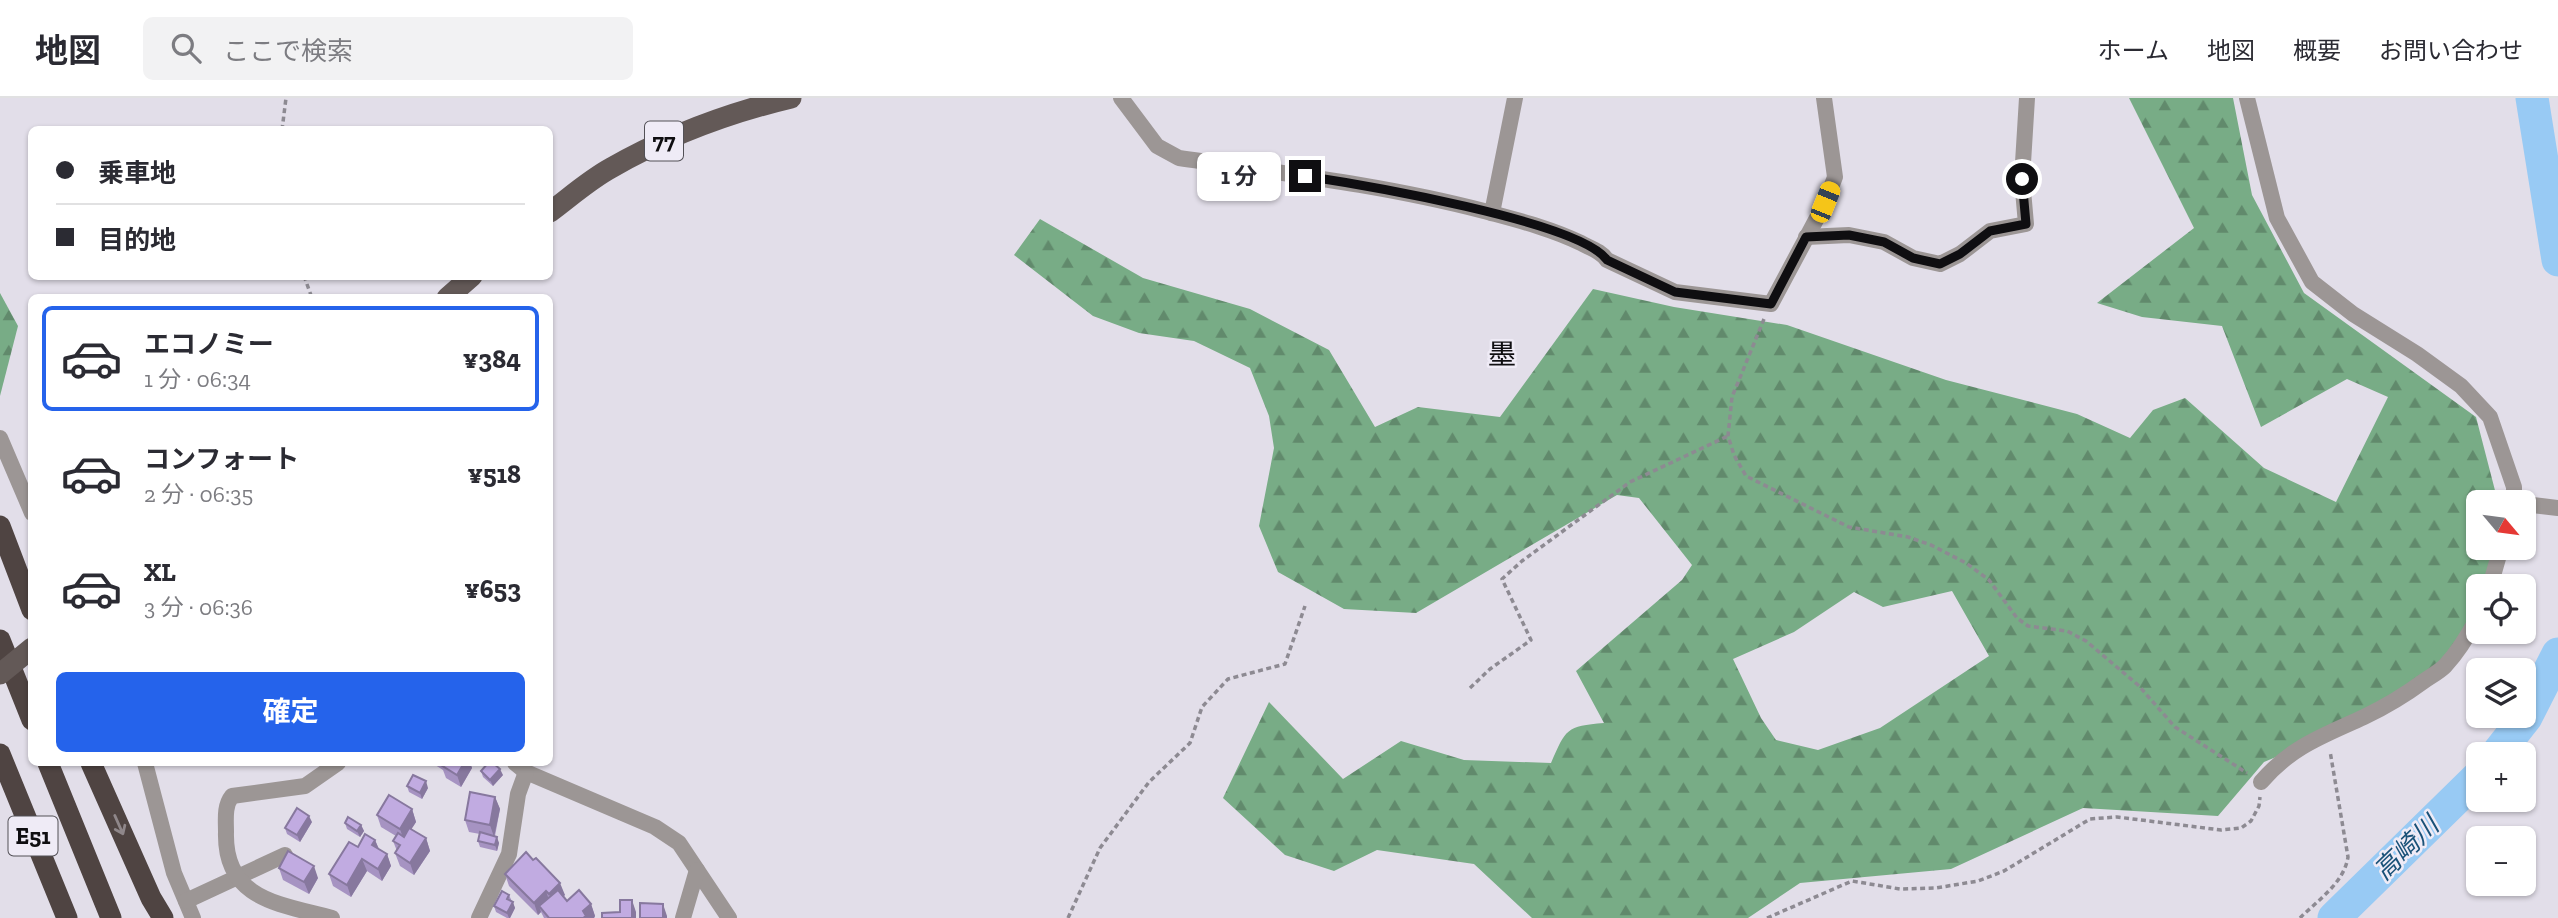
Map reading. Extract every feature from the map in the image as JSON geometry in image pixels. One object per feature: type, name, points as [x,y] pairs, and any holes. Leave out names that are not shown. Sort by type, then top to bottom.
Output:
[{"type":"highway","points":[[0,526],[28,600]]},
{"type":"highway","points":[[0,640],[28,710]]},
{"type":"highway","name":"E51","points":[[0,754],[66,918]]},
{"type":"highway","name":"E51","points":[[49,766],[111,918]]},
{"type":"highway","points":[[92,766],[151,898],[163,918]]},
{"type":"main road","name":"77","points":[[553,210],[609,169],[657,144],[735,112],[791,98]]},
{"type":"main road","points":[[452,294],[467,280]]},
{"type":"main road","points":[[0,674],[28,651]]},
{"type":"street","points":[[1121,98],[1157,146],[1179,158],[1356,183],[1442,200],[1570,238],[1602,254],[1607,260],[1675,292],[1771,304],[1825,202],[1835,177],[1824,98]]},
{"type":"street","points":[[1492,214],[1515,98]]},
{"type":"street","points":[[1806,237],[1849,235],[1884,242],[1913,258],[1940,264],[1960,254],[1990,231],[2026,224],[2022,179],[2027,98]]},
{"type":"street","points":[[2248,98],[2277,218],[2312,282],[2353,314],[2417,354],[2461,386],[2490,416],[2514,490]]},
{"type":"street","points":[[0,438],[28,504]]},
{"type":"street","points":[[2536,505],[2558,508]]},
{"type":"street","points":[[2261,782],[2275,766],[2327,732],[2409,692],[2444,667],[2466,639]]},
{"type":"street","points":[[146,766],[174,873],[193,918]]},
{"type":"street","points":[[332,918],[279,904],[249,891],[235,878],[226,844],[227,803],[232,796],[305,786],[334,766]]},
{"type":"street","points":[[479,918],[509,854],[520,768],[654,827],[679,843],[729,918]]},
{"type":"street","points":[[186,901],[285,855]]},
{"type":"street","points":[[683,918],[697,870]]},
{"type":"path","points":[[282,126],[286,98]]},
{"type":"path","points":[[1767,918],[1852,881],[1900,889],[1936,888],[1978,881],[2004,871],[2090,819],[2117,817],[2221,830],[2241,828],[2250,821],[2259,806],[2261,782],[2175,727],[2138,685],[2086,641],[2067,631],[2028,626],[2017,618],[1989,580],[1966,563],[1931,545],[1908,537],[1849,527],[1746,476],[1734,455],[1728,436],[1732,397],[1771,304]]},
{"type":"path","points":[[1470,688],[1490,669],[1531,640],[1502,579],[1522,561],[1630,482],[1728,436]]},
{"type":"path","points":[[1068,918],[1100,848],[1149,782],[1190,743],[1202,707],[1228,679],[1285,664],[1305,606]]},
{"type":"path","points":[[2300,918],[2340,878],[2346,869],[2348,857],[2327,732]]},
{"type":"green space","points":[[2129,98],[2233,98],[2252,195],[2304,293],[2476,417],[2495,490],[2466,490],[2466,560],[2498,560],[2497,574],[2466,574],[2466,638],[2385,712],[2264,762],[2218,816],[2083,808],[1951,869],[1800,883],[1748,918],[1532,918],[1474,864],[1377,850],[1334,871],[1285,855],[1223,798],[1269,702],[1343,779],[1401,741],[1464,760],[1551,763],[1569,731],[1604,723],[1576,671],[1682,580],[1692,565],[1639,498],[1617,495],[1416,613],[1344,609],[1278,572],[1259,526],[1274,448],[1269,416],[1250,368],[1194,341],[1139,333],[1093,316],[1014,255],[1040,219],[1143,278],[1250,309],[1329,350],[1375,427],[1418,407],[1500,417],[1593,289],[1674,307],[1787,325],[1946,380],[2077,414],[2130,438],[2153,410],[2185,398],[2264,468],[2336,502],[2388,397],[2347,379],[2261,427],[2222,326],[2142,317],[2097,303],[2194,228]],"holes":[[[1952,591],[1989,656],[1880,728],[1818,750],[1776,740],[1761,718],[1733,659],[1794,632],[1854,592],[1883,607]]]},
{"type":"green space","points":[[0,293],[18,326],[0,396]]},
{"type":"building","points":[[443,766],[462,766],[457,775]]},
{"type":"building","points":[[485,766],[496,766],[500,769],[490,780],[481,771]]},
{"type":"building","points":[[413,775],[426,781],[420,793],[407,786]]},
{"type":"building","points":[[470,792],[495,797],[490,825],[465,820]]},
{"type":"building","points":[[389,795],[412,809],[400,829],[377,815]]},
{"type":"building","points":[[297,808],[309,816],[297,835],[285,828]]},
{"type":"building","points":[[348,817],[361,825],[357,831],[345,823]]},
{"type":"building","points":[[409,828],[426,838],[410,863],[395,853],[400,845],[393,841],[398,833],[404,837]]},
{"type":"building","points":[[480,832],[497,837],[495,845],[478,841]]},
{"type":"building","points":[[365,834],[375,840],[372,845],[387,854],[378,869],[362,859],[347,885],[329,874],[349,842],[358,847]]},
{"type":"building","points":[[288,851],[314,866],[304,882],[279,868]]},
{"type":"building","points":[[526,852],[533,860],[536,858],[560,883],[549,894],[546,891],[534,903],[505,874]]},
{"type":"building","points":[[558,890],[567,901],[579,890],[591,904],[583,911],[586,916],[549,918],[539,906]]},
{"type":"building","points":[[502,891],[509,895],[507,899],[513,902],[507,913],[494,906]]},
{"type":"building","points":[[620,900],[632,900],[632,918],[602,918],[602,913],[620,912]]},
{"type":"building","points":[[640,903],[663,904],[663,918],[640,918]]},
{"type":"waterway","name":"高崎川","points":[[2532,98],[2558,260]]},
{"type":"waterway","name":"高崎川","points":[[2506,742],[2526,717],[2558,654]]},
{"type":"waterway","name":"高崎川","points":[[2334,918],[2466,789]]},
{"type":"district","name":"墨","points":[[1502,354]]},
{"type":"route","points":[[1305,176],[1442,200],[1537,226],[1570,238],[1602,254],[1607,260],[1675,292],[1771,304],[1806,237],[1849,235],[1884,242],[1913,258],[1940,264],[1960,254],[1990,231],[2026,224],[2022,179]]}]
